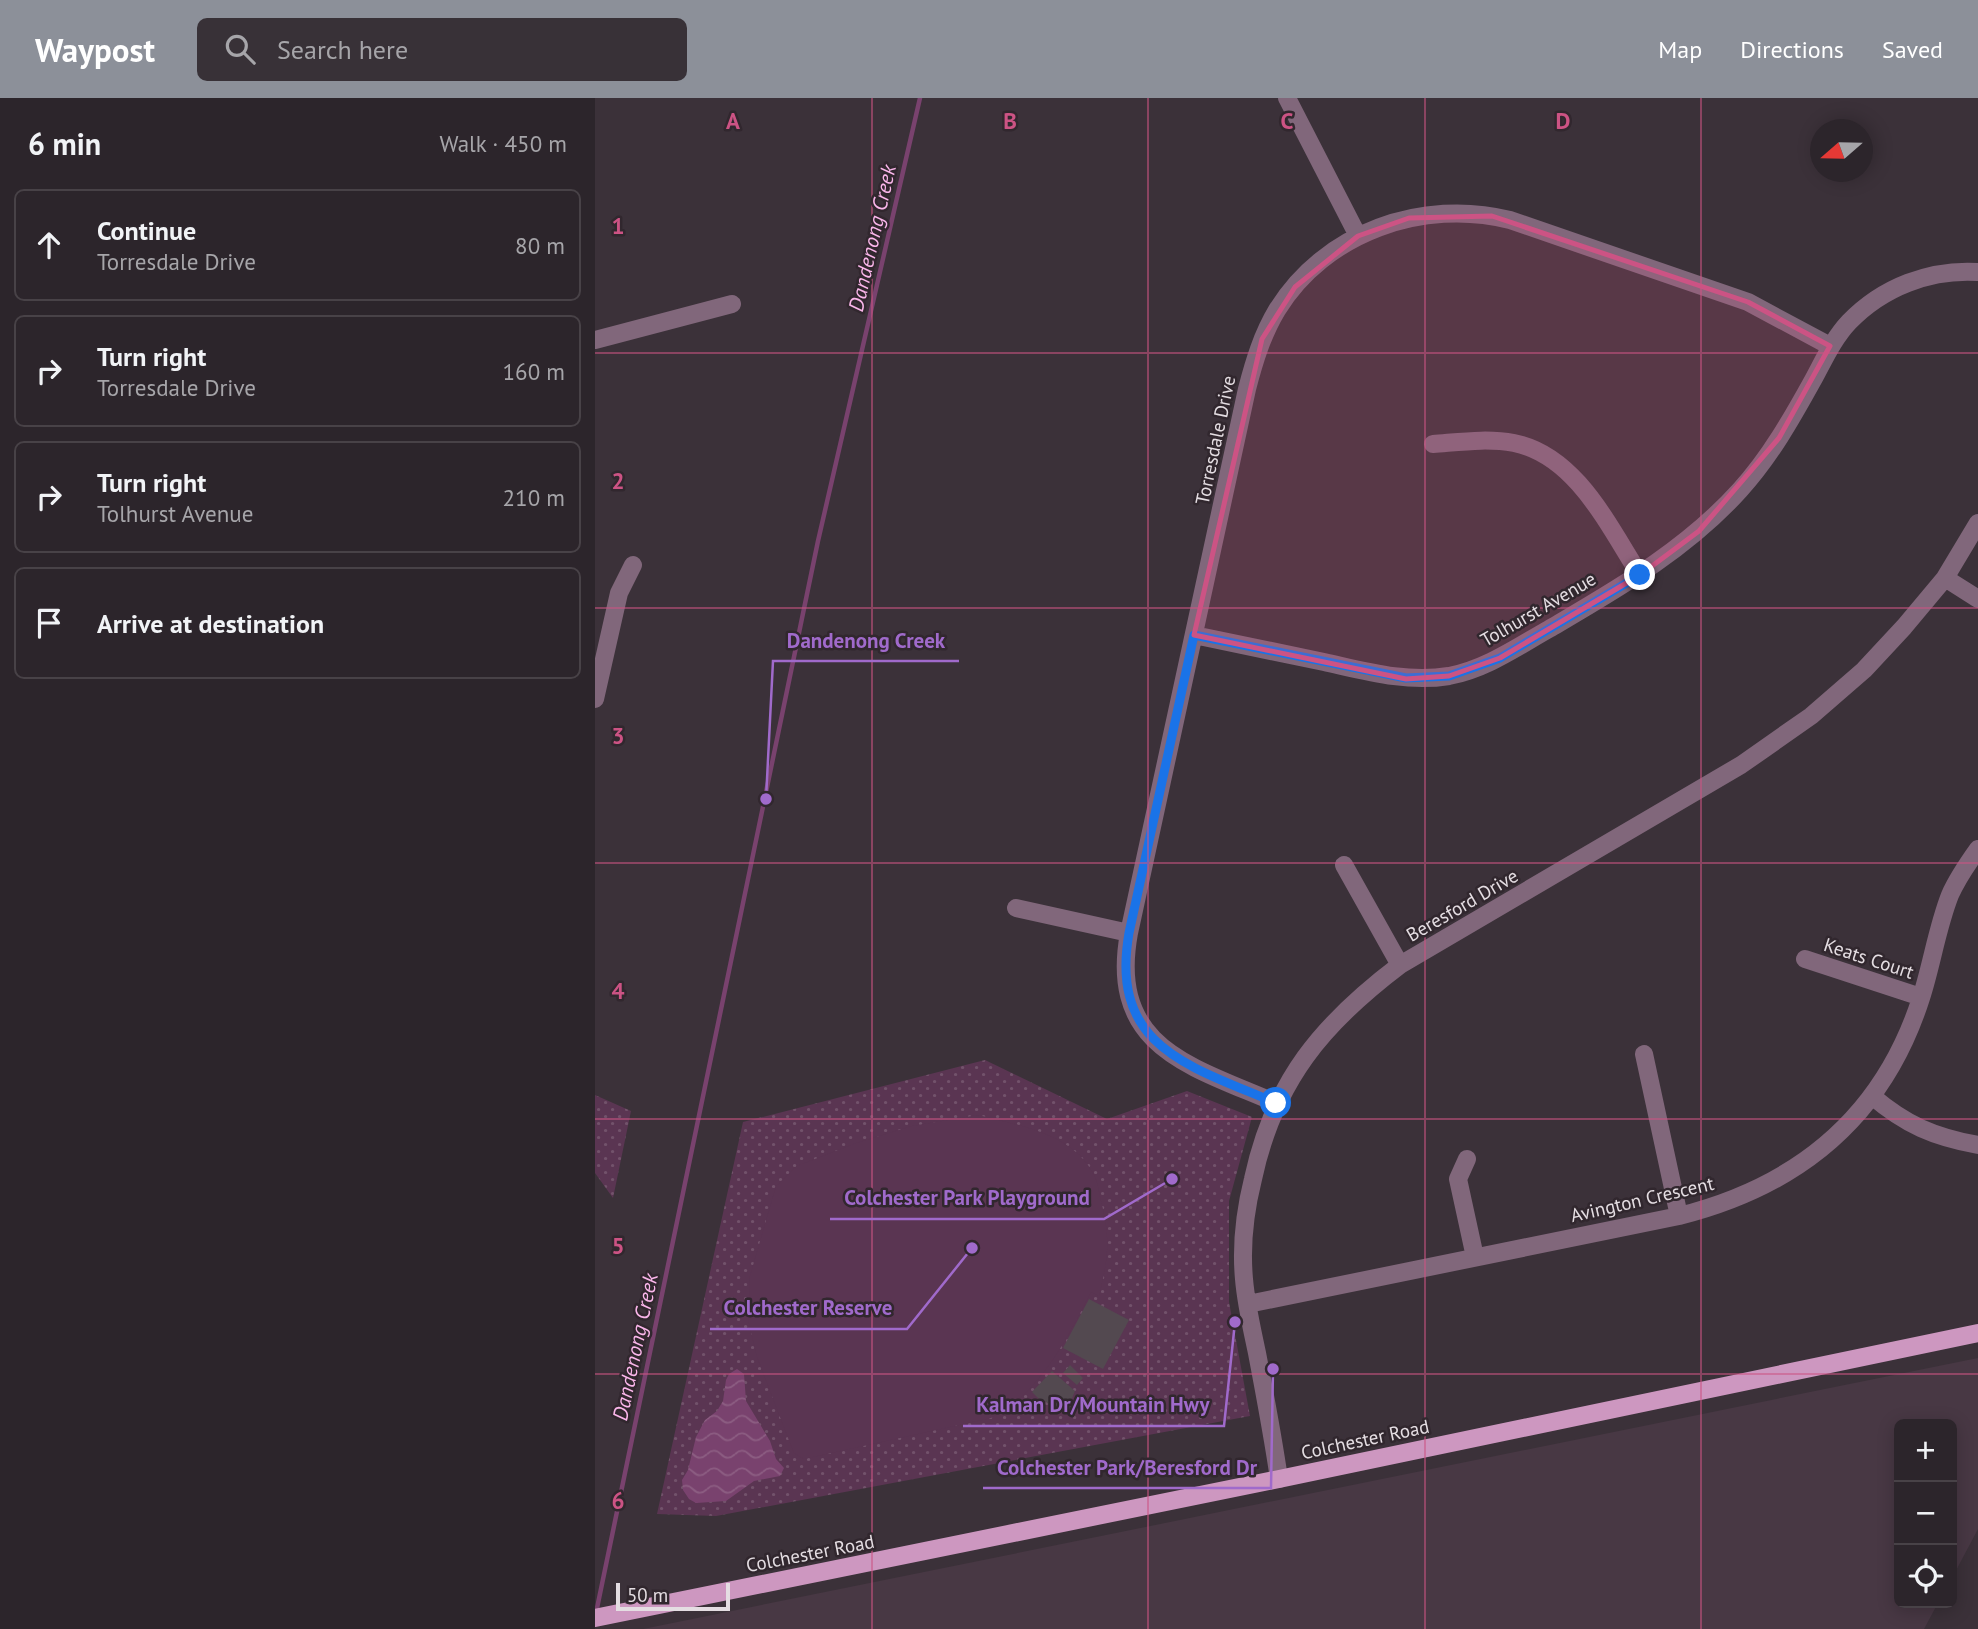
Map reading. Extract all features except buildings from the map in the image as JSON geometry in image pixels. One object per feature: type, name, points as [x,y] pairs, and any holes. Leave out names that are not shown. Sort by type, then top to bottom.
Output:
[{"type":"main road","name":"Colchester Road","points":[[601,1616],[1279,1479],[1978,1333]]},
{"type":"street","points":[[1287,98],[1358,236]]},
{"type":"street","name":"Torresdale Drive","points":[[1276,1103],[1199,1070],[1171,1055],[1154,1041],[1142,1026],[1127,994],[1125,965],[1129,933],[1247,389],[1262,339],[1277,311],[1295,287],[1332,252],[1358,236],[1409,218],[1444,213],[1492,216],[1748,302],[1830,346]]},
{"type":"street","name":"Tolhurst Avenue","points":[[1194,635],[1406,678],[1449,676],[1500,658],[1640,575],[1699,531],[1741,489],[1779,439],[1830,346],[1849,322],[1891,289],[1937,274],[1978,272]]},
{"type":"street","points":[[595,340],[732,304]]},
{"type":"street","points":[[1433,444],[1491,440],[1516,443],[1540,452],[1565,468],[1587,494],[1640,575]]},
{"type":"street","name":"Beresford Drive","points":[[1279,1479],[1248,1304],[1244,1266],[1248,1199],[1266,1128],[1276,1103],[1300,1065],[1325,1032],[1362,994],[1400,965],[1729,772],[1811,716],[1864,670],[1945,578],[1978,523]]},
{"type":"street","points":[[595,699],[619,593],[633,565]]},
{"type":"street","points":[[1945,578],[1978,599]]},
{"type":"street","name":"Avington Crescent","points":[[1248,1304],[1679,1216],[1716,1206],[1781,1177],[1850,1124],[1893,1065],[1910,1030],[1921,997],[1950,894],[1975,861]]},
{"type":"street","points":[[1344,865],[1400,965]]},
{"type":"street","points":[[1016,908],[1129,933]]},
{"type":"street","name":"Keats Court","points":[[1805,959],[1921,997]]},
{"type":"street","points":[[1644,1054],[1679,1216]]},
{"type":"street","points":[[1873,1096],[1917,1128],[1948,1140],[1978,1145]]},
{"type":"street","points":[[1467,1158],[1458,1179],[1475,1257]]},
{"type":"highlighted area","points":[[1492,216],[1748,302],[1830,346],[1779,438],[1699,531],[1640,575],[1500,658],[1449,676],[1406,679],[1194,635],[1262,339],[1295,287],[1358,236],[1409,218]]},
{"type":"shaded area","points":[[985,1060],[1107,1119],[1187,1091],[1252,1117],[1229,1201],[1229,1302],[1250,1416],[716,1516],[657,1514],[743,1122]]},
{"type":"shaded area","points":[[595,1095],[631,1111],[613,1198],[595,1173]]},
{"type":"shaded area","points":[[978,1115],[1043,1133],[1073,1150],[1085,1161],[1097,1181],[1106,1227],[1106,1260],[1099,1296],[1091,1292],[1062,1346],[1038,1380],[1008,1407],[991,1418],[804,1459],[794,1453],[757,1357],[748,1320],[750,1276],[776,1186],[797,1166],[856,1143],[912,1126]]},
{"type":"shaded area","points":[[1978,1358],[1978,1529],[1957,1569],[1957,1419],[1894,1419],[1894,1608],[1935,1608],[1924,1629],[643,1629]]},
{"type":"water","points":[[737,1369],[744,1374],[746,1401],[770,1441],[776,1459],[784,1468],[780,1476],[754,1481],[726,1501],[696,1503],[689,1499],[683,1490],[682,1480],[688,1470],[696,1437],[705,1420],[717,1411],[723,1401],[726,1380],[729,1374]]},
{"type":"waterway","name":"Dandenong Creek","points":[[596,1613],[818,541],[920,98]]},
{"type":"place","name":"Dandenong Creek","points":[[766,799]]},
{"type":"place","name":"Colchester Park Playground","points":[[1172,1179]]},
{"type":"place","name":"Colchester Reserve","points":[[972,1248]]},
{"type":"place","name":"Kalman Dr/Mountain Hwy","points":[[1235,1322]]},
{"type":"place","name":"Colchester Park/Beresford Dr","points":[[1273,1369]]},
{"type":"route","points":[[1276,1103],[1171,1055],[1154,1041],[1142,1026],[1127,994],[1125,965],[1129,933],[1194,635],[1386,675],[1406,678],[1449,676],[1500,658],[1640,575]]}]
